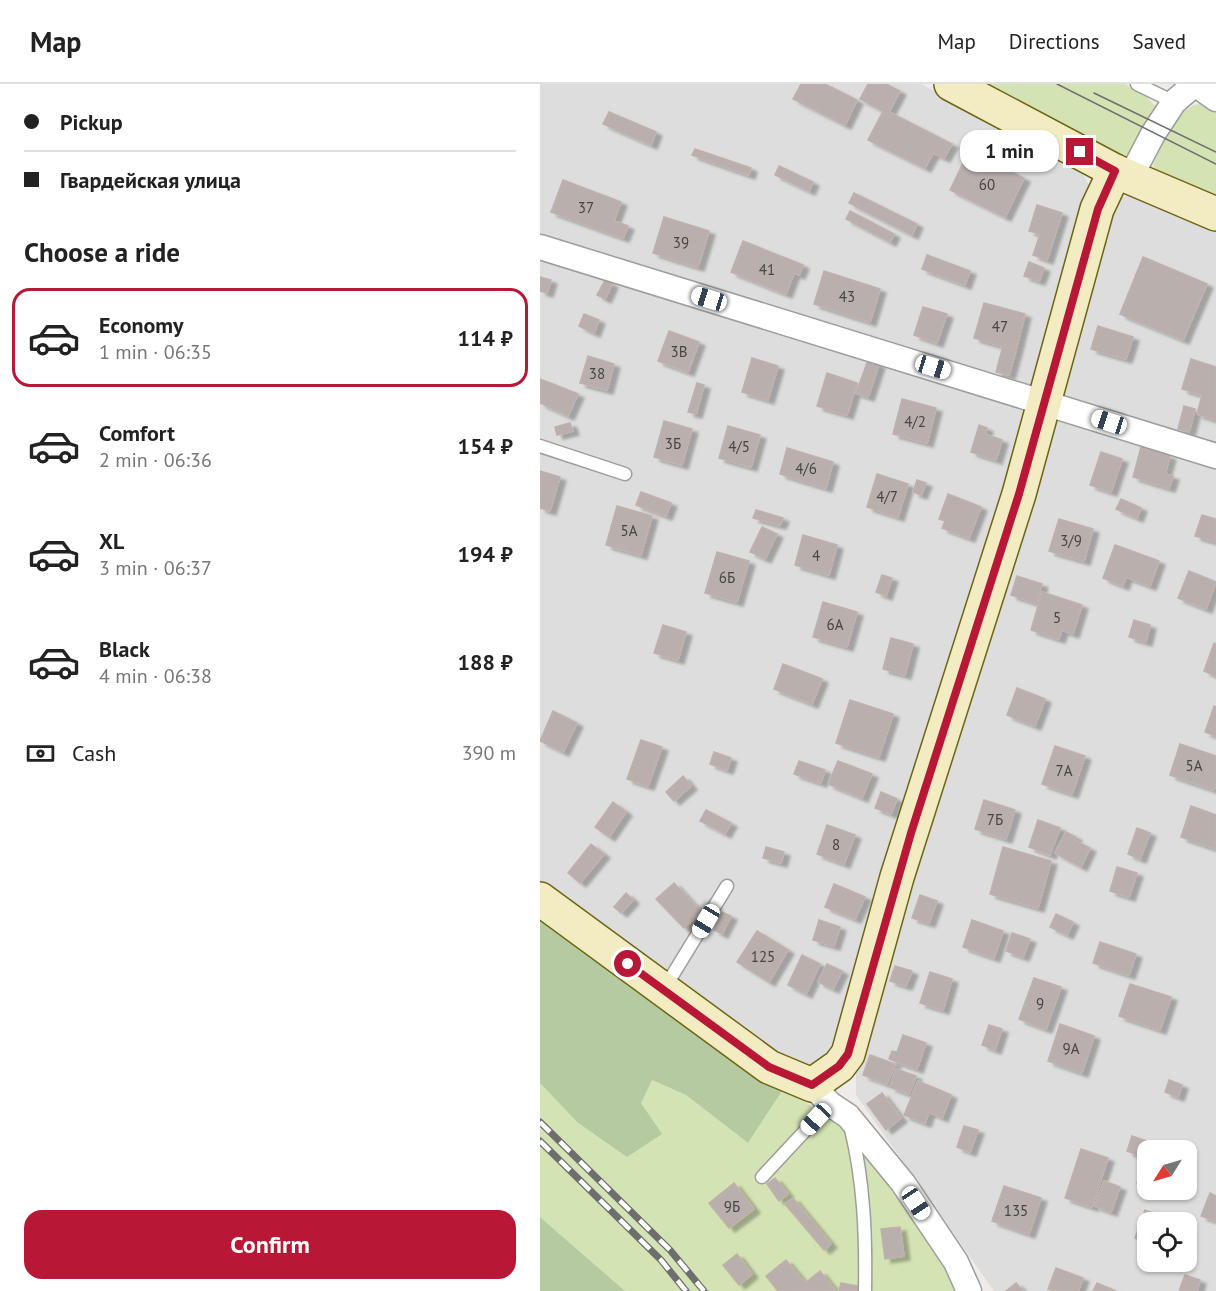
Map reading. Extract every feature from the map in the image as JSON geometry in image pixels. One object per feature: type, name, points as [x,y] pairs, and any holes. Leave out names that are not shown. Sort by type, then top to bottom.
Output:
[{"type":"main road","points":[[951,84],[1123,175],[1216,214]]},
{"type":"main road","points":[[540,898],[769,1067],[830,1102],[839,1066],[848,1054],[897,877],[1013,515],[1098,209],[1123,175]]},
{"type":"street","points":[[1123,175],[1174,102],[1195,84],[1216,99]]},
{"type":"street","points":[[540,247],[1216,456]]},
{"type":"street","points":[[830,1102],[903,1183],[956,1262],[969,1291]]},
{"type":"lane","points":[[1137,84],[1174,102]]},
{"type":"lane","points":[[540,446],[625,474]]},
{"type":"lane","points":[[664,990],[727,886]]},
{"type":"lane","points":[[762,1177],[830,1102],[860,1166],[866,1235],[865,1291]]},
{"type":"shaded area","points":[[540,84],[921,84],[1064,158],[1081,170],[1090,187],[1041,383],[1028,387],[540,236]]},
{"type":"shaded area","points":[[1129,194],[1216,227],[1216,449],[1066,402],[1058,391],[1115,202]]},
{"type":"shaded area","points":[[540,256],[1025,404],[1031,413],[828,1064],[805,1071],[777,1058],[540,880]]},
{"type":"shaded area","points":[[1053,415],[1216,462],[1216,1291],[994,1291],[856,1095],[856,1064]]},
{"type":"green space","points":[[973,84],[1125,84],[1148,98],[1155,106],[1135,149],[1128,155],[1115,156]]},
{"type":"green space","points":[[1205,103],[1216,109],[1216,205],[1156,174],[1153,165],[1172,123],[1194,105]]},
{"type":"green space","points":[[540,914],[784,1088],[748,1143],[686,1095],[652,1080],[641,1103],[662,1134],[627,1157],[577,1122],[540,1083]]},
{"type":"green space","points":[[652,1080],[686,1095],[748,1143],[784,1088],[838,1123],[874,1162],[946,1268],[956,1291],[625,1291],[540,1217],[540,1083],[577,1122],[640,1103]]},
{"type":"green space","points":[[540,1217],[625,1291],[540,1291]]},
{"type":"building","points":[[801,84],[825,84],[857,100],[845,125],[793,99]]},
{"type":"building","points":[[868,84],[886,84],[900,91],[889,112],[952,144],[944,158],[933,153],[925,168],[868,140],[883,111],[860,99]]},
{"type":"building","points":[[609,112],[656,132],[651,145],[603,124]]},
{"type":"building","points":[[695,149],[751,168],[749,175],[692,155]]},
{"type":"building","points":[[969,151],[1024,178],[1005,217],[950,190]]},
{"type":"building","points":[[779,166],[813,182],[809,191],[775,175]]},
{"type":"building","points":[[563,180],[621,202],[614,221],[628,226],[623,238],[551,212]]},
{"type":"building","points":[[854,193],[917,224],[912,235],[849,203]]},
{"type":"building","points":[[1037,205],[1062,213],[1047,260],[1033,255],[1040,234],[1029,231]]},
{"type":"building","points":[[850,211],[894,234],[890,242],[846,219]]},
{"type":"building","points":[[664,217],[709,231],[698,267],[653,253]]},
{"type":"building","points":[[743,241],[803,265],[799,275],[794,273],[786,294],[731,272]]},
{"type":"building","points":[[927,255],[970,271],[965,285],[922,269]]},
{"type":"building","points":[[1143,257],[1207,284],[1183,340],[1120,314]]},
{"type":"building","points":[[1029,262],[1044,268],[1039,281],[1024,276]]},
{"type":"building","points":[[824,271],[880,289],[870,322],[814,304]]},
{"type":"building","points":[[540,277],[551,280],[547,293],[540,291]]},
{"type":"building","points":[[605,280],[612,284],[605,299],[597,295]]},
{"type":"building","points":[[984,303],[1025,314],[1016,350],[974,338]]},
{"type":"building","points":[[923,307],[947,314],[937,343],[914,335]]},
{"type":"building","points":[[584,314],[599,320],[594,333],[579,326]]},
{"type":"building","points":[[1098,326],[1133,337],[1126,359],[1091,349]]},
{"type":"building","points":[[669,331],[699,342],[688,372],[658,361]]},
{"type":"building","points":[[1003,346],[1016,350],[1009,375],[996,372]]},
{"type":"building","points":[[588,356],[614,364],[607,390],[580,383]]},
{"type":"building","points":[[752,358],[778,366],[768,400],[742,392]]},
{"type":"building","points":[[1191,359],[1216,367],[1216,420],[1197,414],[1202,395],[1182,389]]},
{"type":"building","points":[[868,360],[879,364],[868,397],[856,393]]},
{"type":"building","points":[[827,373],[857,383],[847,415],[817,406]]},
{"type":"building","points":[[540,379],[578,394],[568,416],[540,403]]},
{"type":"building","points":[[697,383],[704,385],[696,414],[688,412]]},
{"type":"building","points":[[902,399],[936,408],[927,443],[893,434]]},
{"type":"building","points":[[1184,406],[1195,409],[1189,432],[1178,429]]},
{"type":"building","points":[[664,421],[692,429],[682,465],[654,457]]},
{"type":"building","points":[[570,423],[573,431],[557,435],[555,427]]},
{"type":"building","points":[[979,425],[987,428],[985,434],[1002,440],[996,460],[971,452]]},
{"type":"building","points":[[728,426],[760,435],[751,467],[719,458]]},
{"type":"building","points":[[1141,447],[1170,456],[1165,474],[1173,476],[1169,488],[1133,477]]},
{"type":"building","points":[[787,448],[833,462],[826,488],[780,474]]},
{"type":"building","points":[[1101,452],[1122,459],[1111,492],[1090,485]]},
{"type":"building","points":[[540,471],[560,477],[550,511],[540,508]]},
{"type":"building","points":[[877,474],[908,484],[898,517],[867,507]]},
{"type":"building","points":[[917,480],[926,483],[921,495],[913,492]]},
{"type":"building","points":[[641,492],[671,503],[666,516],[636,505]]},
{"type":"building","points":[[948,494],[981,507],[969,538],[942,528],[945,521],[939,519]]},
{"type":"building","points":[[1121,499],[1141,508],[1137,518],[1116,509]]},
{"type":"building","points":[[617,506],[652,516],[641,555],[606,545]]},
{"type":"building","points":[[756,510],[783,518],[780,525],[753,518]]},
{"type":"building","points":[[1202,515],[1216,519],[1216,542],[1195,536]]},
{"type":"building","points":[[1059,519],[1093,529],[1084,561],[1049,551]]},
{"type":"building","points":[[762,527],[777,534],[765,559],[750,552]]},
{"type":"building","points":[[803,535],[837,545],[829,575],[795,565]]},
{"type":"building","points":[[1115,545],[1159,561],[1150,586],[1126,577],[1123,586],[1103,578]]},
{"type":"building","points":[[717,552],[749,561],[737,602],[705,593]]},
{"type":"building","points":[[1189,571],[1216,582],[1206,609],[1178,598]]},
{"type":"building","points":[[882,575],[892,578],[886,596],[876,592]]},
{"type":"building","points":[[1017,576],[1042,584],[1036,603],[1011,595]]},
{"type":"building","points":[[1042,592],[1082,605],[1073,634],[1062,630],[1059,639],[1031,630]]},
{"type":"building","points":[[823,602],[857,612],[847,647],[813,637]]},
{"type":"building","points":[[1134,620],[1150,625],[1146,642],[1129,637]]},
{"type":"building","points":[[663,625],[686,632],[678,660],[654,653]]},
{"type":"building","points":[[891,638],[913,644],[905,675],[883,669]]},
{"type":"building","points":[[1214,643],[1216,644],[1216,676],[1204,671]]},
{"type":"building","points":[[783,664],[822,679],[812,704],[774,689]]},
{"type":"building","points":[[1017,688],[1045,699],[1035,726],[1007,715]]},
{"type":"building","points":[[850,700],[893,714],[879,757],[836,743]]},
{"type":"building","points":[[1214,706],[1216,707],[1216,736],[1205,732]]},
{"type":"building","points":[[553,711],[577,723],[563,752],[540,741]]},
{"type":"building","points":[[641,740],[662,747],[648,786],[627,779]]},
{"type":"building","points":[[1180,744],[1216,756],[1214,790],[1170,775]]},
{"type":"building","points":[[1055,746],[1085,756],[1072,794],[1042,784]]},
{"type":"building","points":[[714,752],[731,758],[727,770],[710,764]]},
{"type":"building","points":[[799,761],[825,770],[821,783],[794,774]]},
{"type":"building","points":[[838,761],[872,774],[862,798],[828,784]]},
{"type":"building","points":[[683,776],[691,786],[674,801],[666,792]]},
{"type":"building","points":[[881,792],[897,799],[891,814],[875,808]]},
{"type":"building","points":[[984,800],[1015,810],[1006,839],[975,829]]},
{"type":"building","points":[[613,802],[626,812],[609,837],[595,827]]},
{"type":"building","points":[[1191,806],[1216,815],[1216,849],[1181,837]]},
{"type":"building","points":[[706,810],[731,823],[725,834],[700,821]]},
{"type":"building","points":[[1038,820],[1060,828],[1050,855],[1029,847]]},
{"type":"building","points":[[827,825],[855,835],[844,864],[817,854]]},
{"type":"building","points":[[1137,828],[1150,833],[1140,859],[1128,854]]},
{"type":"building","points":[[1066,832],[1076,837],[1074,840],[1090,848],[1081,867],[1055,853]]},
{"type":"building","points":[[591,844],[604,854],[580,883],[568,873]]},
{"type":"building","points":[[766,847],[784,852],[781,863],[763,858]]},
{"type":"building","points":[[1003,847],[1051,861],[1038,908],[990,894]]},
{"type":"building","points":[[1117,867],[1137,873],[1129,897],[1110,891]]},
{"type":"building","points":[[674,883],[701,912],[684,928],[656,899]]},
{"type":"building","points":[[834,884],[865,897],[855,919],[825,907]]},
{"type":"building","points":[[626,893],[633,900],[621,913],[614,907]]},
{"type":"building","points":[[920,895],[937,901],[929,923],[912,918]]},
{"type":"building","points":[[722,912],[731,916],[722,934],[714,930]]},
{"type":"building","points":[[1056,914],[1073,922],[1067,935],[1050,927]]},
{"type":"building","points":[[819,920],[840,927],[834,946],[813,940]]},
{"type":"building","points":[[972,920],[1003,931],[994,958],[963,947]]},
{"type":"building","points":[[757,931],[788,950],[769,982],[737,962]]},
{"type":"building","points":[[1012,933],[1030,939],[1023,957],[1006,951]]},
{"type":"building","points":[[1100,942],[1136,954],[1129,975],[1093,963]]},
{"type":"building","points":[[802,955],[820,964],[806,994],[788,985]]},
{"type":"building","points":[[827,964],[842,971],[833,989],[818,982]]},
{"type":"building","points":[[895,966],[912,971],[906,986],[890,981]]},
{"type":"building","points":[[930,972],[952,979],[943,1010],[920,1003]]},
{"type":"building","points":[[1034,978],[1061,987],[1046,1029],[1019,1019]]},
{"type":"building","points":[[1130,984],[1171,997],[1160,1030],[1119,1016]]},
{"type":"building","points":[[1060,1024],[1094,1036],[1082,1073],[1048,1061]]},
{"type":"building","points":[[989,1025],[1002,1029],[995,1050],[982,1045]]},
{"type":"building","points":[[903,1035],[926,1043],[917,1069],[889,1059],[892,1051],[897,1052]]},
{"type":"building","points":[[870,1055],[895,1064],[887,1084],[863,1075]]},
{"type":"building","points":[[896,1069],[916,1076],[909,1094],[890,1087]]},
{"type":"building","points":[[1169,1080],[1182,1085],[1178,1097],[1165,1092]]},
{"type":"building","points":[[918,1081],[951,1095],[942,1118],[929,1112],[925,1123],[904,1115]]},
{"type":"building","points":[[882,1093],[901,1118],[886,1130],[867,1104]]},
{"type":"building","points":[[964,1126],[978,1130],[970,1152],[957,1147]]},
{"type":"building","points":[[1132,1136],[1144,1140],[1137,1140],[1137,1155],[1127,1151]]},
{"type":"building","points":[[1081,1149],[1108,1158],[1092,1207],[1065,1198]]},
{"type":"building","points":[[775,1178],[788,1194],[779,1201],[767,1184]]},
{"type":"building","points":[[1104,1181],[1120,1187],[1111,1212],[1095,1206]]},
{"type":"building","points":[[734,1183],[754,1209],[729,1228],[709,1203]]},
{"type":"building","points":[[1004,1186],[1041,1198],[1029,1234],[992,1221]]},
{"type":"building","points":[[1210,1193],[1216,1196],[1216,1221],[1201,1216]]},
{"type":"building","points":[[793,1198],[831,1244],[824,1250],[785,1204]]},
{"type":"building","points":[[900,1227],[904,1256],[885,1259],[881,1229]]},
{"type":"building","points":[[737,1254],[752,1274],[739,1285],[723,1265]]},
{"type":"building","points":[[786,1260],[805,1283],[820,1271],[835,1290],[778,1291],[766,1276]]},
{"type":"building","points":[[1056,1268],[1083,1278],[1078,1291],[1048,1289]]},
{"type":"building","points":[[1185,1275],[1200,1280],[1197,1291],[1179,1291]]},
{"type":"building","points":[[841,1283],[858,1286],[857,1291],[839,1291]]},
{"type":"building","points":[[1016,1283],[1023,1291],[1006,1291]]},
{"type":"building","points":[[1097,1283],[1116,1291],[1093,1291]]},
{"type":"tram line","points":[[1057,84],[1216,164]]},
{"type":"tram line","points":[[1094,93],[1216,152]]},
{"type":"railway","points":[[540,1122],[670,1250],[704,1291]]},
{"type":"railway","points":[[540,1141],[661,1260],[686,1291]]},
{"type":"route","points":[[628,964],[769,1067],[812,1085],[839,1066],[848,1054],[897,877],[1019,494],[1098,209],[1115,171],[1080,152]]}]
